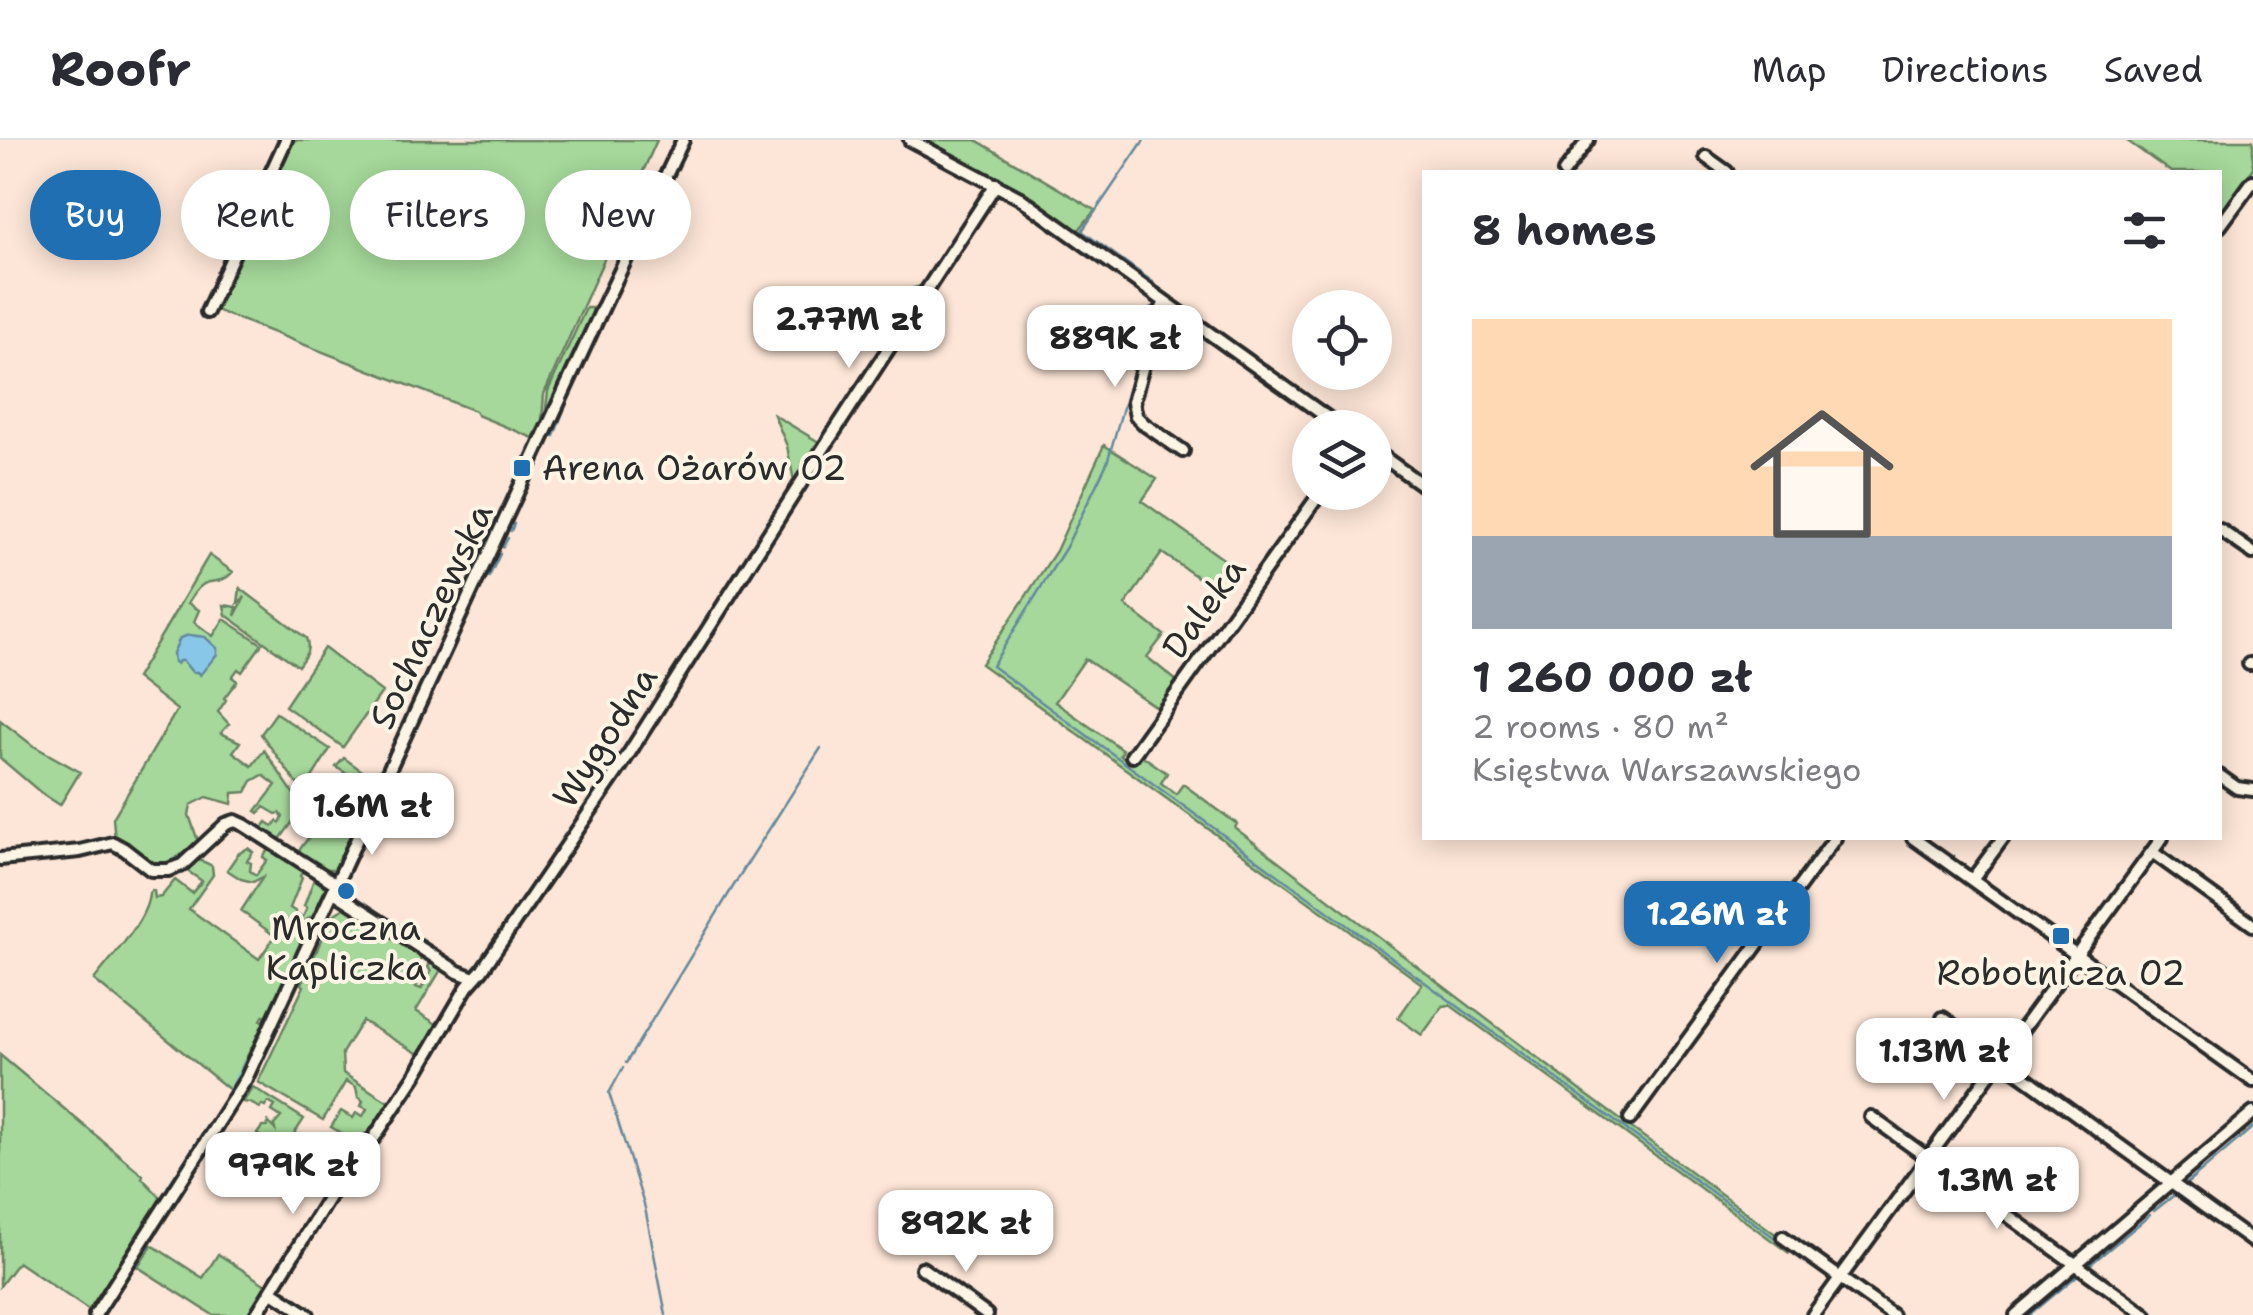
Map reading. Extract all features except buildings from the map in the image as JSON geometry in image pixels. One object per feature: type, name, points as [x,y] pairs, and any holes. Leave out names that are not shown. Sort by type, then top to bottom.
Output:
[{"type":"street","points":[[206,312],[286,140]]},
{"type":"street","name":"Sochaczewska","points":[[95,1315],[246,1079],[683,140]]},
{"type":"street","points":[[910,140],[1020,198],[1317,410]]},
{"type":"street","points":[[1566,170],[1588,140]]},
{"type":"street","points":[[1706,158],[1723,170]]},
{"type":"street","points":[[2222,223],[2253,181]]},
{"type":"street","name":"Wygodna","points":[[256,1315],[364,1143],[374,1138],[416,1076],[474,978],[622,766],[996,184]]},
{"type":"street","points":[[1165,302],[1154,325],[1132,402],[1136,416],[1145,425],[1182,451]]},
{"type":"street","points":[[1392,463],[1422,485]]},
{"type":"street","name":"Daleka","points":[[1132,756],[1308,510]]},
{"type":"street","points":[[2222,535],[2253,553]]},
{"type":"street","points":[[2222,777],[2237,788],[2253,790]]},
{"type":"street","points":[[0,859],[80,851],[113,843],[150,870],[168,870],[182,865],[226,824],[235,821],[458,972],[474,978]]},
{"type":"street","points":[[1630,1119],[1834,840]]},
{"type":"street","points":[[1916,840],[2253,1082]]},
{"type":"street","points":[[1972,880],[2002,840]]},
{"type":"street","points":[[1813,1315],[2161,840]]},
{"type":"street","points":[[2152,852],[2253,925]]},
{"type":"street","points":[[1943,1018],[2253,1242]]},
{"type":"street","points":[[2016,1315],[2253,1113]]},
{"type":"street","points":[[1871,1117],[2146,1315]]},
{"type":"street","points":[[1783,1236],[1892,1315]]},
{"type":"street","points":[[922,1268],[987,1315]]},
{"type":"street","points":[[271,1291],[308,1315]]},
{"type":"green space","points":[[292,140],[657,140],[644,170],[545,170],[545,260],[604,260],[544,394],[542,420],[533,438],[475,411],[215,308],[236,260],[330,260],[330,170],[278,170]]},
{"type":"green space","points":[[926,140],[976,140],[1095,210],[1078,231],[1004,181]]},
{"type":"green space","points":[[2126,140],[2253,140],[2253,169],[2223,210],[2222,170],[2168,170]]},
{"type":"green space","points":[[927,284],[882,352],[860,323],[854,308],[859,295]]},
{"type":"green space","points":[[586,308],[592,308],[594,319],[544,425],[548,391]]},
{"type":"green space","points":[[774,415],[822,444],[795,486],[787,446]]},
{"type":"green space","points":[[1104,445],[1157,479],[1142,501],[1226,561],[1209,585],[1162,553],[1125,605],[1164,635],[1147,657],[1178,682],[1156,707],[1085,659],[1055,702],[1123,750],[1120,755],[1132,763],[1142,749],[1144,757],[1167,773],[1161,783],[1176,794],[1183,784],[1237,824],[1235,828],[1793,1247],[1789,1253],[1450,1005],[1443,1006],[1422,1035],[1398,1018],[1422,984],[981,664],[1056,551]]},
{"type":"green space","points":[[209,555],[233,572],[195,592],[188,603],[199,610],[194,622],[213,636],[224,619],[262,644],[242,672],[238,669],[232,677],[237,681],[218,712],[229,724],[221,733],[240,742],[233,752],[252,766],[264,750],[305,805],[278,842],[261,830],[267,822],[273,826],[283,817],[264,807],[259,813],[256,811],[276,785],[263,775],[252,781],[246,792],[233,793],[232,804],[207,797],[191,805],[189,815],[198,841],[173,860],[156,864],[115,840],[113,818],[177,710],[136,678]]},
{"type":"green space","points":[[240,588],[306,638],[308,649],[298,666],[226,615],[224,605],[237,607],[235,616],[245,597],[238,603]]},
{"type":"green space","points":[[324,648],[382,692],[343,747],[285,706]]},
{"type":"green space","points":[[276,713],[330,749],[303,792],[261,734]]},
{"type":"green space","points":[[0,720],[32,745],[80,772],[60,805],[0,758]]},
{"type":"green space","points":[[344,758],[369,776],[373,786],[358,821],[332,815],[309,797],[323,782],[340,792],[350,776],[336,767]]},
{"type":"green space","points":[[324,817],[350,836],[335,869],[322,869],[297,853]]},
{"type":"green space","points":[[248,848],[253,852],[247,861],[256,875],[267,860],[263,857],[269,848],[309,873],[302,872],[300,876],[290,908],[295,914],[303,917],[314,879],[327,889],[313,918],[304,922],[313,928],[287,985],[283,983],[267,1016],[261,1020],[264,1023],[230,1090],[94,980],[135,927],[152,890],[155,898],[161,897],[175,880],[192,893],[202,881],[186,866],[196,861],[212,866],[213,875],[189,909],[259,959],[275,936],[241,911],[263,877],[253,882],[227,870],[238,854]]},
{"type":"green space","points":[[348,904],[423,955],[413,973],[416,987],[421,989],[431,972],[431,962],[442,968],[416,1011],[438,1025],[419,1054],[362,1021],[342,1053],[343,1073],[393,1105],[366,1139],[352,1139],[331,1127],[341,1111],[353,1118],[356,1113],[363,1116],[367,1109],[361,1106],[363,1101],[356,1087],[346,1081],[323,1120],[258,1082],[333,916]]},
{"type":"green space","points":[[0,1055],[143,1175],[162,1199],[90,1311],[18,1262],[0,1286]]},
{"type":"green space","points":[[253,1087],[304,1119],[283,1151],[257,1134],[268,1122],[275,1130],[274,1125],[281,1117],[268,1102],[260,1108],[243,1102]]},
{"type":"green space","points":[[152,1245],[203,1278],[218,1254],[269,1287],[251,1315],[213,1315],[138,1267]]},
{"type":"water","points":[[205,637],[217,648],[217,654],[200,675],[183,661],[174,662],[173,653],[180,638]]},
{"type":"waterway","points":[[612,304],[691,140]]},
{"type":"waterway","points":[[1144,140],[1082,231],[1153,282]]},
{"type":"waterway","points":[[1152,307],[1107,463],[1066,547],[992,666],[1790,1249]]},
{"type":"waterway","points":[[569,396],[608,313]]},
{"type":"waterway","points":[[554,436],[565,407]]},
{"type":"waterway","points":[[511,531],[514,524]]},
{"type":"waterway","points":[[503,547],[508,538]]},
{"type":"waterway","points":[[489,577],[500,554]]},
{"type":"waterway","points":[[444,667],[473,605]]},
{"type":"waterway","points":[[431,696],[439,678]]},
{"type":"waterway","points":[[398,767],[427,704]]},
{"type":"waterway","points":[[626,1063],[821,748]]},
{"type":"waterway","points":[[341,891],[394,776]]},
{"type":"waterway","points":[[290,1002],[337,899]]},
{"type":"waterway","points":[[258,1071],[286,1011]]},
{"type":"waterway","points":[[232,1092],[249,1060]]},
{"type":"waterway","points":[[623,1068],[609,1093],[645,1208],[666,1315]]},
{"type":"waterway","points":[[170,1188],[211,1125]]},
{"type":"waterway","points":[[2183,1187],[2253,1127]]},
{"type":"waterway","points":[[192,1177],[223,1129]]},
{"type":"waterway","points":[[2154,1211],[2177,1193]]},
{"type":"waterway","points":[[2086,1268],[2150,1215]]},
{"type":"waterway","points":[[146,1251],[150,1245]]},
{"type":"waterway","points":[[138,1264],[141,1258]]},
{"type":"waterway","points":[[1801,1258],[1831,1279]]},
{"type":"waterway","points":[[2030,1315],[2079,1274]]},
{"type":"waterway","points":[[1844,1289],[1879,1315]]},
{"type":"place","name":"Arena Ożarów 02","points":[[522,468]]},
{"type":"place","name":"Mroczna Kapliczka","points":[[346,891]]},
{"type":"place","name":"Robotnicza 02","points":[[2061,936]]}]
